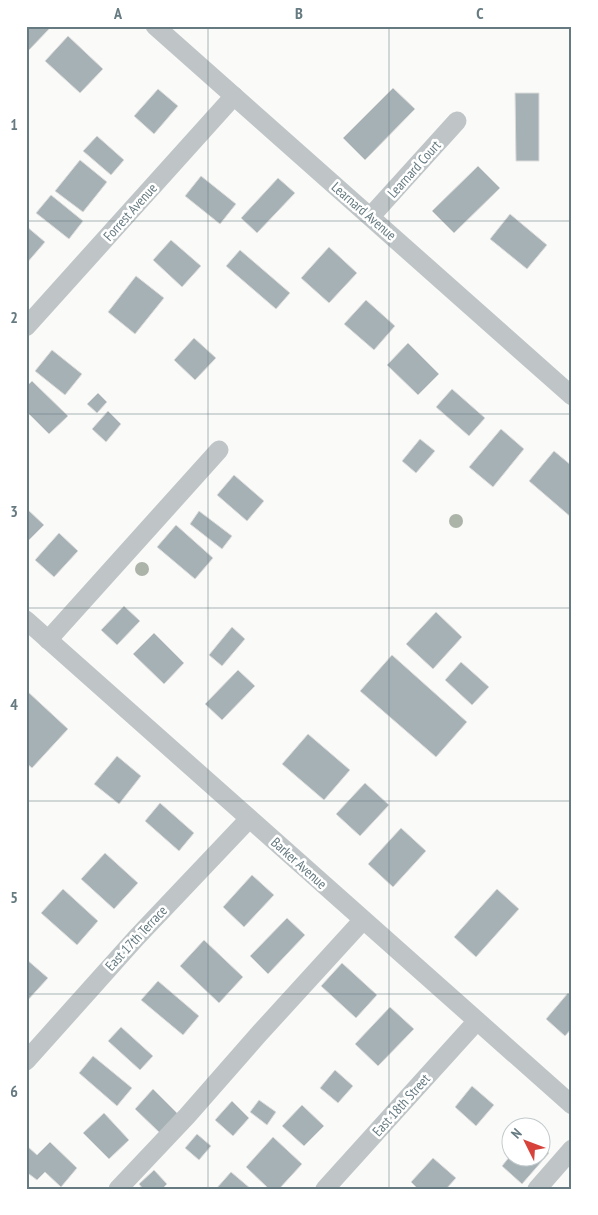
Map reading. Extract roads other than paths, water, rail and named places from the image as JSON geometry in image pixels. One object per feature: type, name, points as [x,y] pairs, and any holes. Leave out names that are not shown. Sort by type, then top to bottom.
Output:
[{"type":"street","name":"Learnard Avenue","points":[[155,26],[572,396]]},
{"type":"street","name":"Forrest Avenue","points":[[26,327],[234,96]]},
{"type":"street","name":"Learnard Court","points":[[370,216],[457,121]]},
{"type":"street","points":[[48,640],[220,450]]},
{"type":"street","name":"Barker Avenue","points":[[26,620],[572,1106]]},
{"type":"street","name":"East 17th Terrace","points":[[26,1061],[137,937],[249,819]]},
{"type":"street","points":[[118,1189],[188,1116],[258,1035],[363,920]]},
{"type":"street","name":"East 18th Street","points":[[326,1189],[477,1021]]},
{"type":"street","points":[[537,1189],[572,1149]]}]
